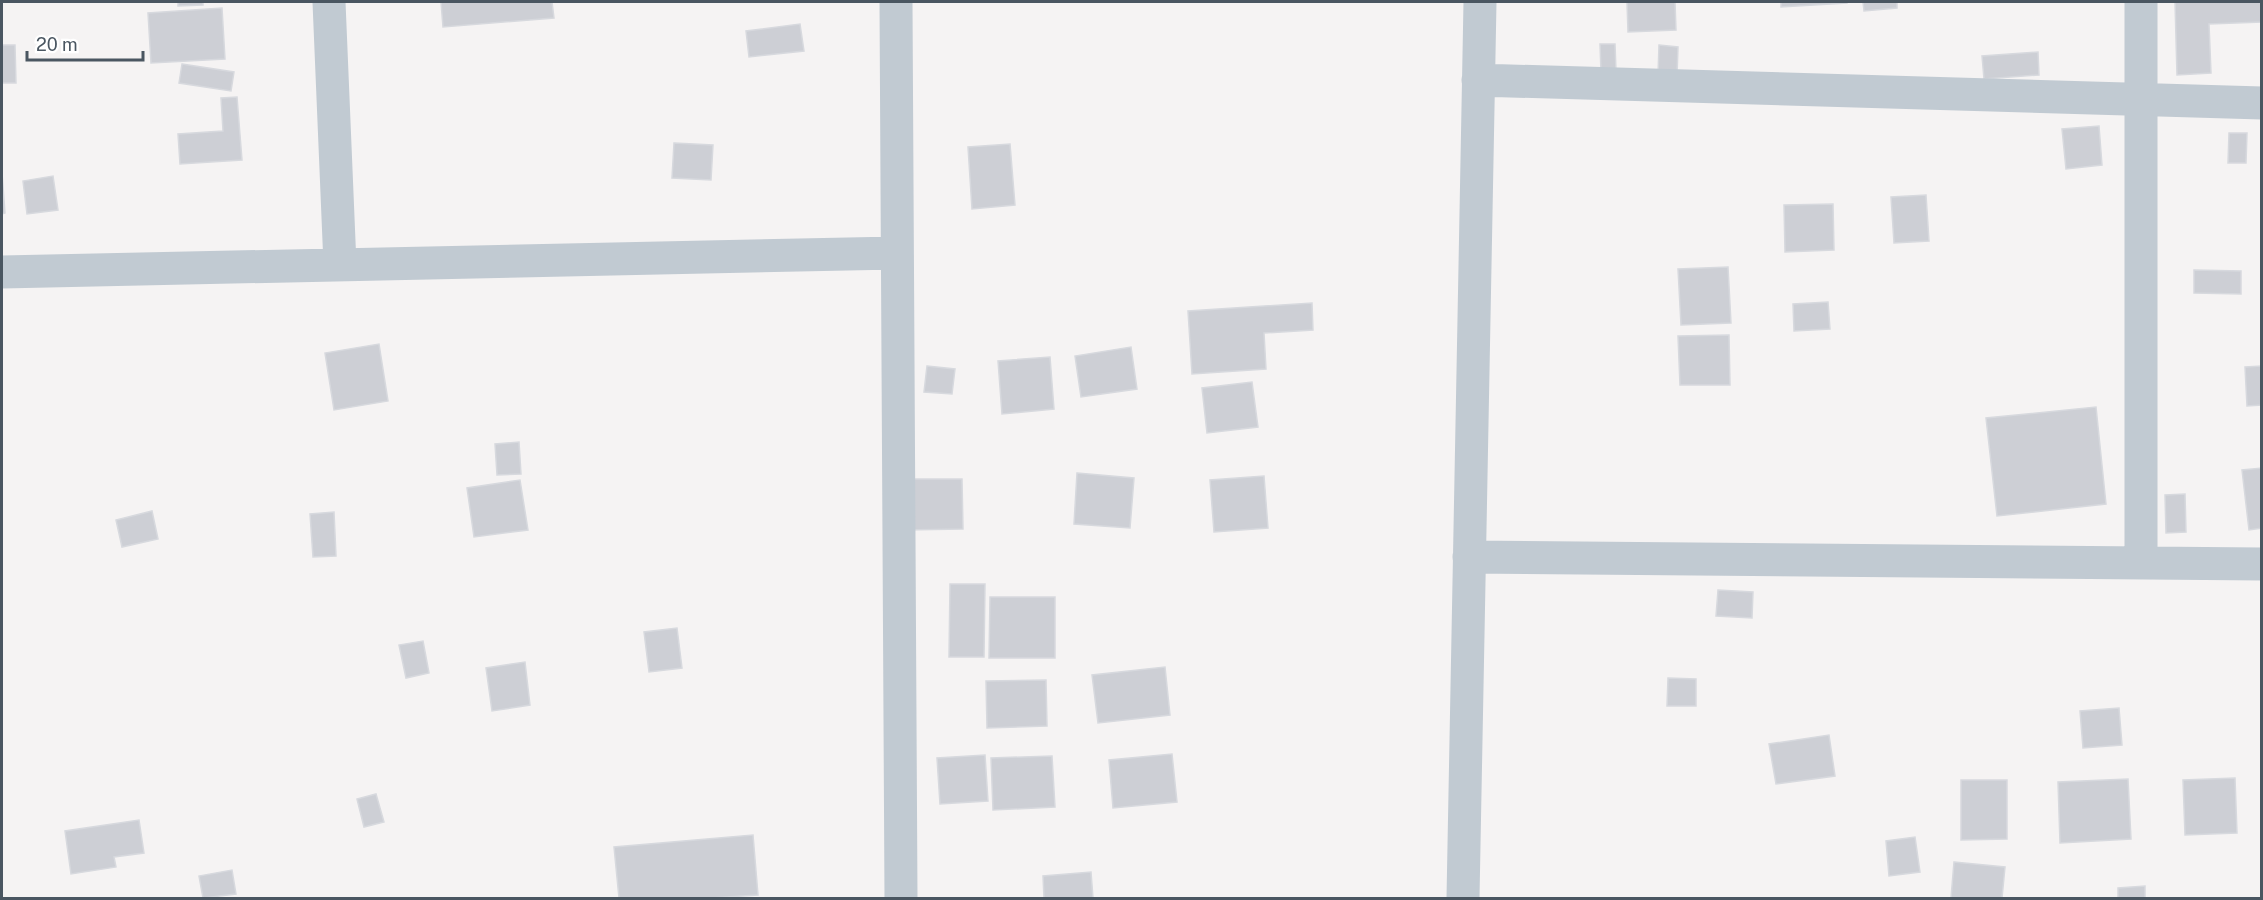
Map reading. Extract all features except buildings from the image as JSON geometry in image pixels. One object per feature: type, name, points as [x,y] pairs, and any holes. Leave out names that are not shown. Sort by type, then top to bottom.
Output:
[{"type":"street","points":[[329,2],[340,265]]},
{"type":"street","points":[[896,2],[901,898]]},
{"type":"street","points":[[1463,898],[1479,2]]},
{"type":"street","points":[[2141,2],[2141,563]]},
{"type":"street","points":[[1478,80],[2262,103]]},
{"type":"street","points":[[2,272],[897,253]]},
{"type":"street","points":[[1469,557],[2262,564]]}]
